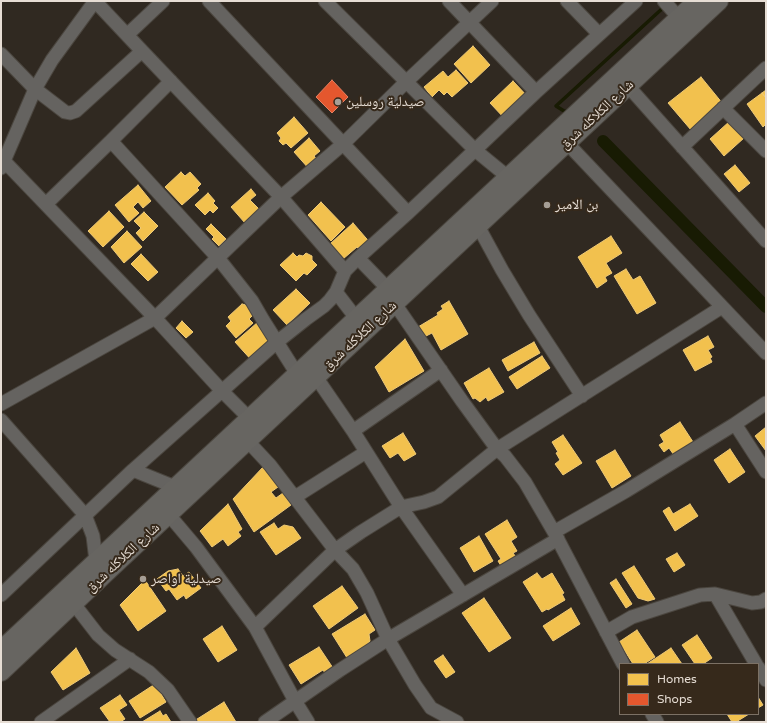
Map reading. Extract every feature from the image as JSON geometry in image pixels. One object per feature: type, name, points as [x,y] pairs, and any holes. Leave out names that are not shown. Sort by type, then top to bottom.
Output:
[{"type":"street","points":[[345,271],[281,197],[95,1],[52,60],[35,89],[3,165],[46,204],[155,318],[222,391],[244,430],[335,550],[353,569],[364,587],[388,639],[415,685],[431,708],[457,722]]},
{"type":"street","points":[[127,35],[163,1]]},
{"type":"street","points":[[209,1],[408,213]]},
{"type":"street","points":[[325,1],[475,150],[508,177]]},
{"type":"street","points":[[449,1],[536,92]]},
{"type":"street","points":[[1,404],[155,318],[281,197],[343,144],[492,1]]},
{"type":"street","points":[[567,1],[599,34]]},
{"type":"street","points":[[4,587],[85,515],[132,470],[277,342],[324,306],[336,292],[345,271],[358,258],[636,1]]},
{"type":"street","points":[[664,1],[679,18]]},
{"type":"street","name":"شارع الكلاكله شرق","points":[[1,650],[174,487],[244,430],[316,377],[391,296],[508,177],[697,1]]},
{"type":"street","name":"شارع الكلاكله شرق","points":[[1,672],[169,515],[296,374],[356,318],[391,296],[478,226],[719,1]]},
{"type":"street","points":[[1,54],[35,89],[65,112],[70,114],[76,111],[142,52]]},
{"type":"street","points":[[682,147],[766,68]]},
{"type":"street","points":[[46,204],[171,81]]},
{"type":"street","points":[[628,86],[766,241]]},
{"type":"street","points":[[723,108],[766,151]]},
{"type":"street","points":[[111,141],[218,258],[252,301],[296,374]]},
{"type":"street","points":[[567,143],[766,353]]},
{"type":"street","points":[[478,226],[521,302],[582,396]]},
{"type":"street","points":[[358,258],[391,296],[497,449],[505,456],[525,482],[556,536],[622,663]]},
{"type":"street","points":[[336,292],[356,318]]},
{"type":"street","points":[[256,627],[335,550],[361,532],[401,507],[438,497],[497,449],[722,307]]},
{"type":"street","points":[[353,431],[441,370]]},
{"type":"street","points":[[316,377],[353,431],[401,507],[463,595]]},
{"type":"street","points":[[266,722],[340,670],[388,639],[463,595],[766,403]]},
{"type":"street","points":[[1,420],[85,515],[93,536],[96,560]]},
{"type":"street","points":[[735,424],[766,472]]},
{"type":"street","points":[[295,497],[366,452]]},
{"type":"street","points":[[132,470],[174,487]]},
{"type":"street","points":[[169,515],[196,547],[256,627],[295,701],[308,722]]},
{"type":"street","points":[[606,632],[632,616],[700,595],[715,594],[752,603],[761,602],[766,599]]},
{"type":"street","points":[[715,594],[755,663]]},
{"type":"street","points":[[74,604],[98,635],[115,650],[149,672],[168,690],[190,722]]},
{"type":"street","points":[[41,722],[130,659]]},
{"type":"street","points":[[759,669],[766,680]]},
{"type":"building: Homes","points":[[473,46],[490,65],[471,83],[454,64]]},
{"type":"building: Homes","points":[[456,70],[468,83],[452,97],[447,92],[444,95],[439,90],[432,97],[424,87],[443,71],[448,77]]},
{"type":"building: Homes","points":[[701,77],[723,104],[691,130],[668,103]]},
{"type":"building: Homes","points":[[513,81],[529,98],[506,120],[490,103]]},
{"type":"building: Homes","points":[[766,90],[766,98],[762,93]]},
{"type":"building: Homes","points":[[762,93],[766,98],[766,124],[763,127],[747,104]]},
{"type":"building: Homes","points":[[294,117],[308,133],[291,148],[286,143],[283,145],[279,141],[281,138],[277,133]]},
{"type":"building: Homes","points":[[730,121],[744,138],[724,156],[710,139]]},
{"type":"building: Homes","points":[[309,138],[320,151],[314,156],[319,162],[310,170],[294,152]]},
{"type":"building: Homes","points":[[735,165],[750,183],[739,192],[724,174]]},
{"type":"building: Homes","points":[[181,172],[185,176],[190,172],[201,184],[197,188],[199,190],[182,205],[165,187]]},
{"type":"building: Homes","points":[[138,185],[151,201],[143,208],[138,202],[133,207],[139,213],[129,222],[115,205]]},
{"type":"building: Homes","points":[[251,189],[256,195],[250,200],[259,209],[245,223],[231,207]]},
{"type":"building: Homes","points":[[208,193],[215,201],[213,203],[218,208],[213,213],[210,210],[205,215],[195,205]]},
{"type":"building: Homes","points":[[321,202],[345,227],[331,241],[308,215]]},
{"type":"building: Homes","points":[[109,211],[124,227],[103,247],[88,231]]},
{"type":"building: Homes","points":[[144,212],[158,226],[143,241],[136,233],[141,228],[134,221]]},
{"type":"building: Homes","points":[[353,223],[372,245],[362,253],[357,247],[343,259],[330,244]]},
{"type":"building: Homes","points":[[211,224],[226,239],[219,246],[212,239],[214,237],[206,229]]},
{"type":"building: Homes","points":[[127,231],[142,247],[124,263],[111,247]]},
{"type":"building: Homes","points":[[611,236],[622,253],[606,263],[612,273],[605,277],[607,281],[597,288],[578,257]]},
{"type":"building: Homes","points":[[293,253],[297,257],[299,255],[303,256],[306,253],[312,256],[312,260],[317,265],[307,275],[304,273],[296,281],[280,265]]},
{"type":"building: Homes","points":[[141,254],[158,272],[148,281],[131,264]]},
{"type":"building: Homes","points":[[626,269],[633,280],[640,276],[656,303],[637,314],[614,276]]},
{"type":"building: Homes","points":[[296,289],[310,303],[287,325],[273,310]]},
{"type":"building: Homes","points":[[449,301],[468,334],[441,350],[432,333],[424,337],[418,327],[438,315],[437,313],[443,309],[441,306]]},
{"type":"building: Homes","points":[[242,304],[250,306],[253,315],[249,319],[253,323],[236,338],[226,326],[231,321],[228,317]]},
{"type":"building: Homes","points":[[182,321],[193,332],[186,338],[176,328]]},
{"type":"building: Homes","points":[[258,322],[277,342],[254,363],[235,342]]},
{"type":"building: Homes","points":[[708,336],[714,347],[708,350],[712,357],[710,358],[712,362],[695,371],[683,350]]},
{"type":"building: Homes","points":[[405,339],[424,371],[389,392],[375,367]]},
{"type":"building: Homes","points":[[534,342],[540,353],[508,371],[502,360]]},
{"type":"building: Homes","points":[[542,356],[550,368],[517,389],[509,377]]},
{"type":"building: Homes","points":[[489,368],[504,392],[488,401],[486,397],[480,402],[475,398],[473,399],[464,383]]},
{"type":"building: Homes","points":[[680,422],[695,445],[676,458],[669,448],[664,452],[659,445],[664,442],[660,435]]},
{"type":"building: Homes","points":[[766,427],[766,451],[755,436]]},
{"type":"building: Homes","points":[[403,433],[416,454],[404,461],[398,453],[390,458],[382,446]]},
{"type":"building: Homes","points":[[563,435],[582,463],[563,475],[555,464],[560,460],[556,453],[558,452],[552,442]]},
{"type":"building: Homes","points":[[730,449],[745,472],[729,483],[714,460]]},
{"type":"building: Homes","points":[[615,450],[631,476],[612,488],[596,461]]},
{"type":"building: Homes","points":[[264,466],[278,487],[271,492],[276,498],[283,493],[291,505],[254,532],[233,499]]},
{"type":"building: Homes","points":[[228,504],[242,529],[238,532],[241,536],[228,546],[223,539],[212,547],[200,531]]},
{"type":"building: Homes","points":[[690,504],[698,516],[675,531],[663,511],[669,507],[673,514]]},
{"type":"building: Homes","points":[[507,520],[517,537],[511,541],[517,551],[513,553],[518,560],[503,569],[498,561],[501,559],[485,534]]},
{"type":"building: Homes","points":[[274,523],[278,529],[284,525],[293,527],[301,538],[276,555],[260,532]]},
{"type":"building: Homes","points":[[479,536],[493,561],[474,572],[460,548]]},
{"type":"building: Homes","points":[[677,553],[685,565],[674,572],[666,559]]},
{"type":"building: Homes","points":[[634,566],[655,599],[648,601],[638,598],[622,573]]},
{"type":"building: Homes","points":[[178,569],[183,576],[189,572],[201,588],[186,599],[184,595],[177,600],[169,589],[166,591],[157,579],[168,571]]},
{"type":"building: Homes","points":[[537,573],[542,579],[552,573],[564,593],[562,594],[565,600],[542,612],[523,582]]},
{"type":"building: Homes","points":[[616,579],[632,604],[626,608],[610,583]]},
{"type":"building: Homes","points":[[145,580],[166,611],[138,631],[120,605]]},
{"type":"building: Homes","points":[[342,586],[358,608],[329,629],[313,606]]},
{"type":"building: Homes","points":[[484,598],[511,638],[489,652],[462,613]]},
{"type":"building: Homes","points":[[571,608],[580,624],[553,641],[543,626]]},
{"type":"building: Homes","points":[[365,614],[375,630],[369,634],[370,641],[366,646],[349,661],[332,634]]},
{"type":"building: Homes","points":[[222,626],[237,650],[218,662],[203,639]]},
{"type":"building: Homes","points":[[637,630],[655,657],[646,663],[632,663],[619,642]]},
{"type":"building: Homes","points":[[697,635],[712,658],[704,663],[694,663],[682,645]]},
{"type":"building: Homes","points":[[319,647],[333,668],[325,673],[323,670],[301,684],[289,665]]},
{"type":"building: Homes","points":[[76,648],[90,673],[63,690],[51,672]]},
{"type":"building: Homes","points":[[671,648],[681,663],[648,663]]},
{"type":"building: Homes","points":[[443,655],[455,672],[446,678],[434,661]]},
{"type":"building: Homes","points":[[155,684],[166,702],[140,718],[129,701]]},
{"type":"building: Homes","points":[[120,695],[127,705],[119,710],[125,719],[120,722],[110,722],[100,708]]},
{"type":"building: Homes","points":[[759,699],[763,705],[759,707]]},
{"type":"building: Homes","points":[[224,702],[236,722],[194,722],[194,721]]},
{"type":"building: Homes","points":[[160,711],[163,716],[166,714],[171,722],[142,722]]},
{"type":"building: Homes","points":[[728,715],[747,715],[736,722],[732,722]]},
{"type":"building: Shops","points":[[332,80],[348,97],[332,113],[316,97]]},
{"type":"waterway","points":[[569,112],[556,106],[665,6]]},
{"type":"waterway","points":[[603,141],[766,307]]},
{"type":"place","name":"صيدلية روسلين","points":[[338,102]]},
{"type":"place","name":"بن الامير","points":[[547,205]]},
{"type":"place","name":"صيدلية اواصر","points":[[143,579]]}]
